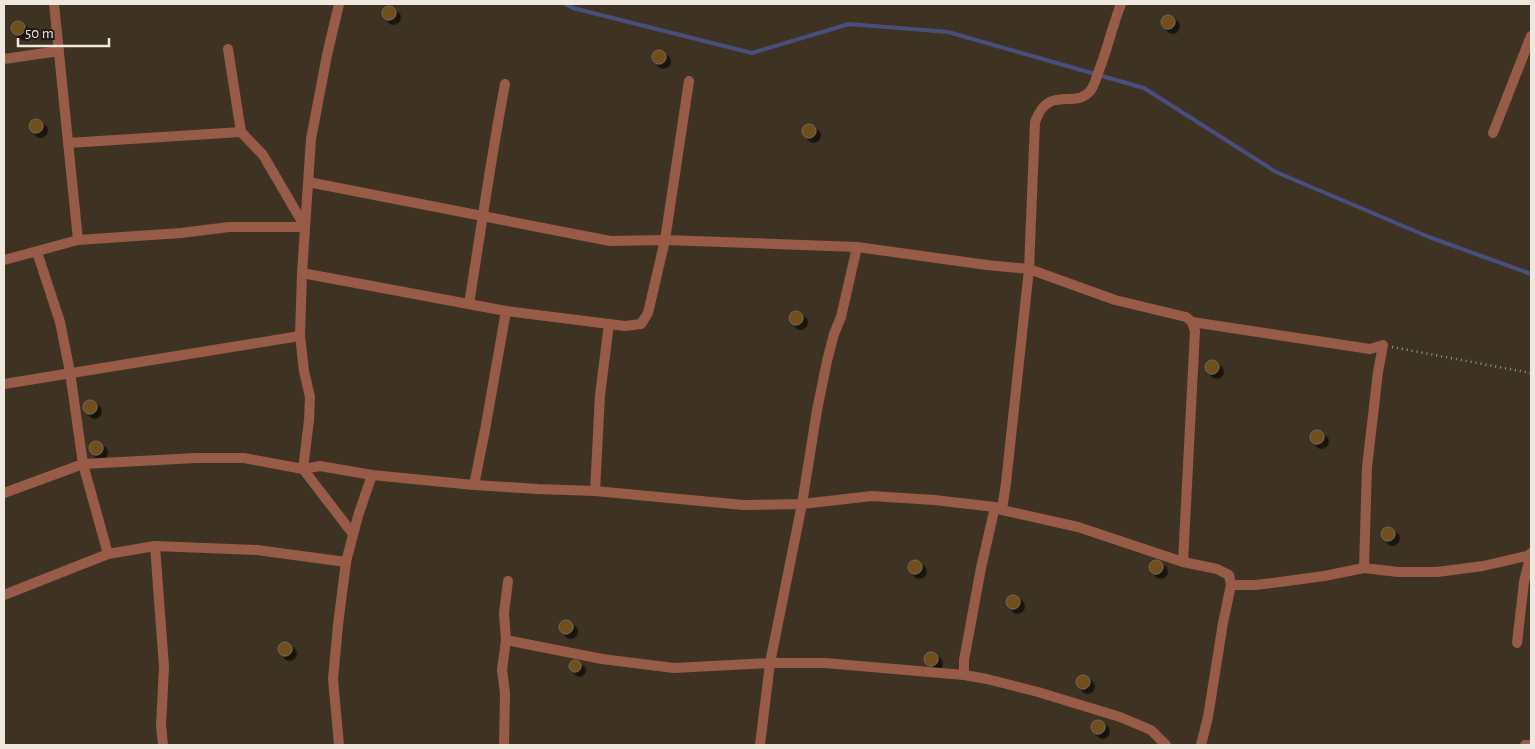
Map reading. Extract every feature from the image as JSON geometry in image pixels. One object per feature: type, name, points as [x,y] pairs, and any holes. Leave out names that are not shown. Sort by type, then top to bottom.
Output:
[{"type":"street","points":[[54,4],[78,240]]},
{"type":"street","points":[[339,4],[311,139],[302,273],[300,336],[304,371],[310,397],[303,469],[353,534]]},
{"type":"street","points":[[964,675],[964,660],[981,568],[1006,483],[1028,269],[1035,122],[1038,113],[1048,102],[1066,98],[1082,98],[1091,91],[1104,58],[1121,4]]},
{"type":"street","points":[[1493,133],[1531,36]]},
{"type":"street","points":[[228,49],[241,132],[263,155],[305,227]]},
{"type":"street","points":[[4,59],[59,51]]},
{"type":"street","points":[[302,273],[506,311],[637,326],[646,318],[664,240],[688,80]]},
{"type":"street","points":[[469,304],[505,84]]},
{"type":"street","points":[[68,143],[241,132]]},
{"type":"street","points":[[308,182],[610,241],[664,240],[857,247],[987,266],[1028,269],[1115,300],[1180,315],[1192,322],[1370,349],[1383,345],[1367,467],[1364,568]]},
{"type":"street","points":[[4,260],[78,240],[181,233],[229,227],[305,227]]},
{"type":"street","points":[[760,745],[770,663],[802,504],[827,361],[834,334],[841,317],[857,247]]},
{"type":"street","points":[[37,252],[60,322],[70,372],[83,464],[108,554]]},
{"type":"street","points":[[474,485],[506,311]]},
{"type":"street","points":[[1183,562],[1195,331],[1192,322]]},
{"type":"street","points":[[595,491],[600,395],[609,324]]},
{"type":"street","points":[[4,384],[300,336]]},
{"type":"street","points":[[4,493],[83,464],[196,458],[244,458],[303,469],[320,466],[372,475],[474,485],[595,491],[743,505],[802,504],[872,496],[934,500],[999,508],[1078,527],[1183,562],[1217,568],[1229,575],[1231,585],[1208,717],[1201,745]]},
{"type":"street","points":[[339,745],[333,679],[346,562],[372,475]]},
{"type":"street","points":[[155,546],[164,667],[161,724],[163,745]]},
{"type":"street","points":[[4,595],[108,554],[155,546],[257,550],[346,562]]},
{"type":"street","points":[[1231,585],[1255,585],[1289,581],[1364,568],[1398,572],[1437,572],[1483,566],[1531,554],[1524,582],[1517,643]]},
{"type":"street","points":[[504,745],[505,693],[502,670],[506,640],[504,613],[508,581]]},
{"type":"street","points":[[506,640],[602,659],[674,668],[770,663],[857,665],[964,675],[1038,692],[1120,717],[1150,730],[1166,745]]},
{"type":"street","points":[[1525,745],[1531,744]]},
{"type":"path","points":[[1383,345],[1531,373]]},
{"type":"building","points":[[389,6],[394,8],[396,13],[394,18],[389,20],[384,18],[382,13],[384,8]]},
{"type":"building","points":[[1168,15],[1173,17],[1175,22],[1173,27],[1168,29],[1163,27],[1161,22],[1163,17]]},
{"type":"building","points":[[18,21],[23,23],[25,28],[23,33],[18,35],[13,33],[11,28],[13,23]]},
{"type":"building","points":[[659,50],[664,52],[666,57],[664,62],[659,64],[654,62],[652,57],[654,52]]},
{"type":"building","points":[[36,119],[41,121],[43,126],[41,131],[36,133],[31,131],[29,126],[31,121]]},
{"type":"building","points":[[809,124],[814,126],[816,131],[814,136],[809,138],[804,136],[802,131],[804,126]]},
{"type":"building","points":[[796,311],[801,313],[803,318],[801,323],[796,325],[791,323],[789,318],[791,313]]},
{"type":"building","points":[[1212,360],[1217,362],[1219,367],[1217,372],[1212,374],[1207,372],[1205,367],[1207,362]]},
{"type":"building","points":[[90,400],[95,402],[97,407],[95,412],[90,414],[85,412],[83,407],[85,402]]},
{"type":"building","points":[[1317,430],[1322,432],[1324,437],[1322,442],[1317,444],[1312,442],[1310,437],[1312,432]]},
{"type":"building","points":[[96,441],[101,443],[103,448],[101,453],[96,455],[91,453],[89,448],[91,443]]},
{"type":"building","points":[[1388,527],[1393,529],[1395,534],[1393,539],[1388,541],[1383,539],[1381,534],[1383,529]]},
{"type":"building","points":[[915,560],[920,562],[922,567],[920,572],[915,574],[910,572],[908,567],[910,562]]},
{"type":"building","points":[[1156,560],[1161,562],[1163,567],[1161,572],[1156,574],[1151,572],[1149,567],[1151,562]]},
{"type":"building","points":[[1013,595],[1018,597],[1020,602],[1018,607],[1013,609],[1008,607],[1006,602],[1008,597]]},
{"type":"building","points":[[566,620],[571,622],[573,627],[571,632],[566,634],[561,632],[559,627],[561,622]]},
{"type":"building","points":[[285,642],[290,644],[292,649],[290,654],[285,656],[280,654],[278,649],[280,644]]},
{"type":"building","points":[[931,652],[936,654],[938,659],[936,664],[931,666],[926,664],[924,659],[926,654]]},
{"type":"building","points":[[577,660],[580,661],[580,671],[573,672],[570,671],[569,664],[570,661]]},
{"type":"building","points":[[1083,675],[1088,677],[1090,682],[1088,687],[1083,689],[1078,687],[1076,682],[1078,677]]},
{"type":"building","points":[[1098,720],[1103,722],[1105,727],[1103,732],[1098,734],[1093,732],[1091,727],[1093,722]]},
{"type":"waterway","points":[[565,4],[573,8],[752,53],[849,24],[948,32],[1144,88],[1276,172],[1429,237],[1531,274]]}]
